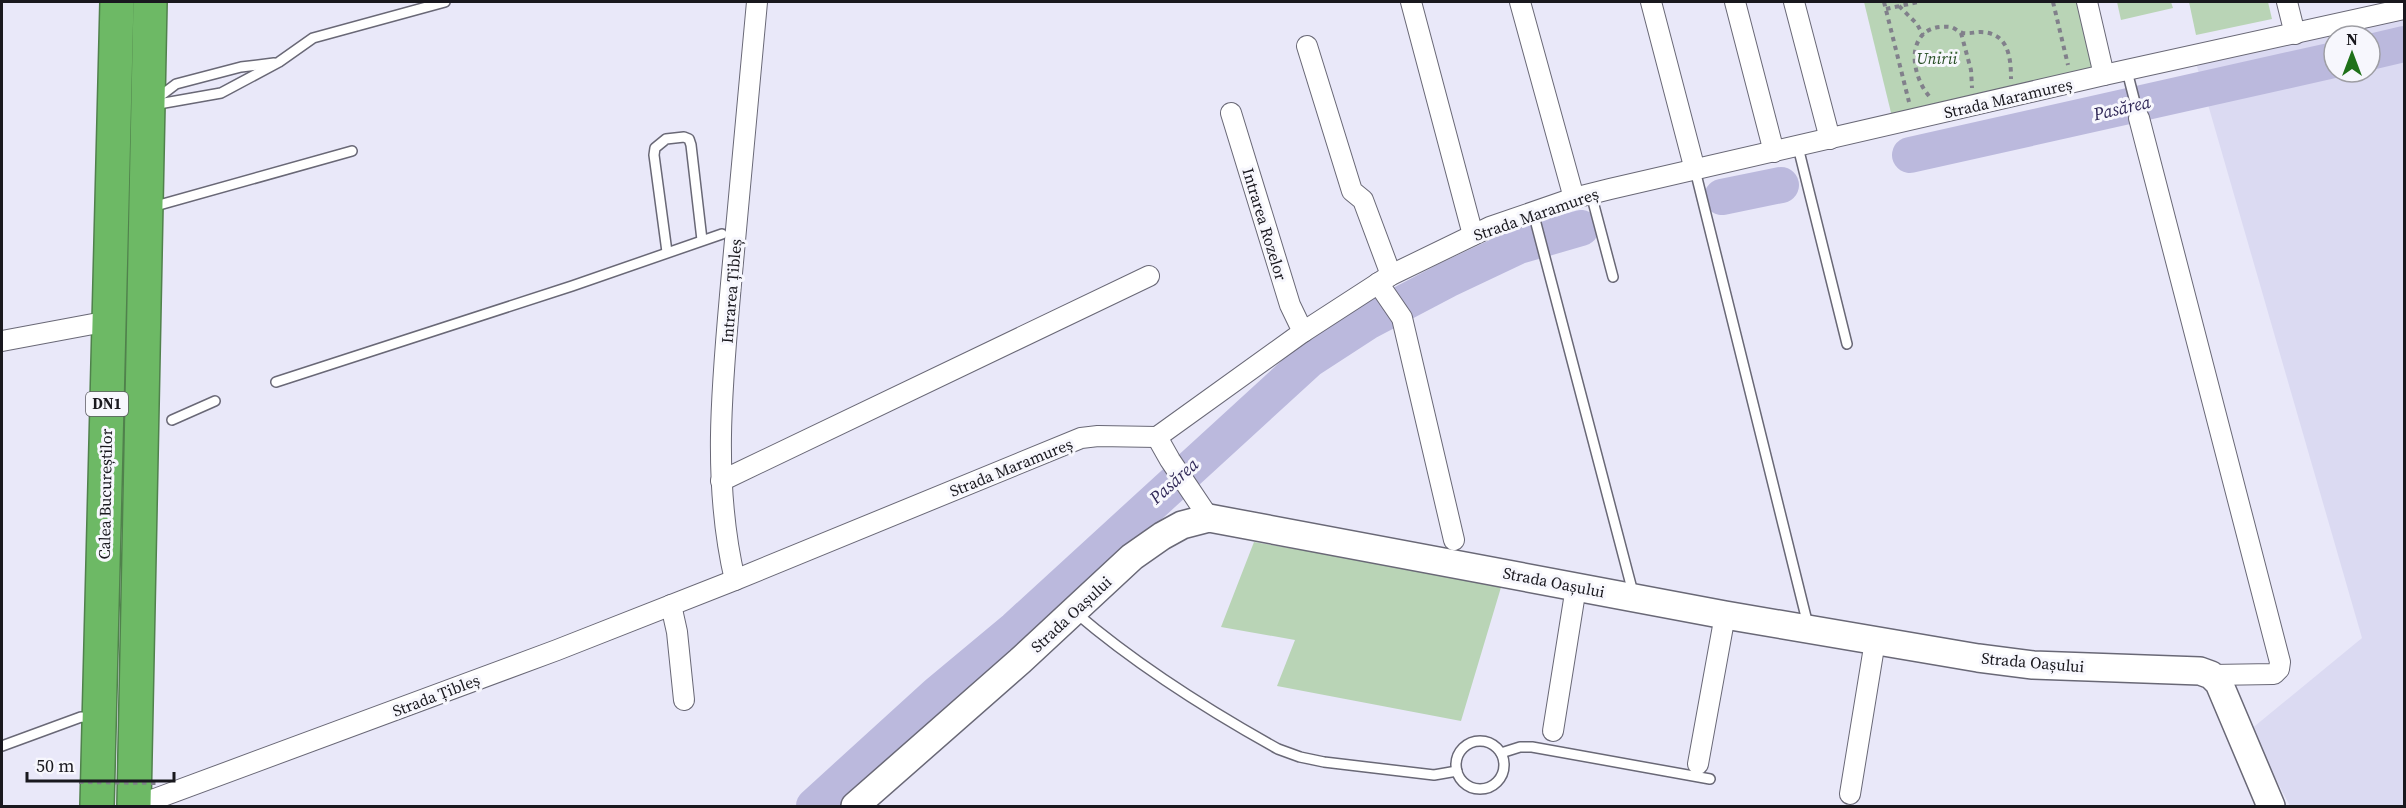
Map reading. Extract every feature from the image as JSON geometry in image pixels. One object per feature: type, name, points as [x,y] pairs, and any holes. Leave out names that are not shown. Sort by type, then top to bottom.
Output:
[{"type":"highway","name":"Calea Bucureștilor","points":[[88,794],[99,718],[117,2]]},
{"type":"highway","name":"Calea Bucureștilor","points":[[135,807],[150,2]]},
{"type":"street","name":"Intrarea Țibleș","points":[[735,580],[726,537],[721,481],[722,395],[757,2]]},
{"type":"street","points":[[1411,2],[1485,233]]},
{"type":"street","points":[[1520,2],[1587,201]]},
{"type":"street","points":[[1651,2],[1697,179]]},
{"type":"street","points":[[1735,2],[1774,152]]},
{"type":"street","points":[[1794,2],[1830,139]]},
{"type":"street","points":[[2087,2],[2104,75]]},
{"type":"street","points":[[2287,2],[2295,34]]},
{"type":"street","name":"Strada Maramureș","points":[[735,580],[1081,438],[1157,437],[1303,332],[1384,279],[1485,233],[1535,220],[1587,201],[1697,179],[1774,152],[2104,75],[2127,72],[2404,9]]},
{"type":"street","points":[[1307,46],[1352,191],[1363,200],[1384,279],[1402,318],[1454,540]]},
{"type":"street","name":"Intrarea Rozelor","points":[[1231,113],[1290,305],[1303,332]]},
{"type":"street","points":[[2139,118],[2280,662],[2279,669],[2274,674],[2211,675]]},
{"type":"street","points":[[721,481],[1149,276]]},
{"type":"street","points":[[2,341],[109,321]]},
{"type":"street","points":[[1157,437],[1209,518]]},
{"type":"street","name":"Strada Oașului","points":[[855,807],[1132,557],[1182,525],[1209,518],[1725,615],[2013,663],[2200,671],[2211,675]]},
{"type":"street","name":"Strada Țibleș","points":[[135,807],[514,666],[735,580]]},
{"type":"street","points":[[1553,731],[1576,587]]},
{"type":"street","points":[[671,604],[677,632],[684,700]]},
{"type":"street","points":[[1704,771],[1725,615]]},
{"type":"street","points":[[1850,794],[1875,641]]},
{"type":"street","points":[[2211,675],[2219,683],[2271,807]]},
{"type":"lane","points":[[147,106],[221,93],[279,62],[313,38],[445,2]]},
{"type":"lane","points":[[147,106],[176,84],[240,67],[279,62]]},
{"type":"lane","points":[[2127,72],[2139,118]]},
{"type":"lane","points":[[667,252],[654,155],[655,148],[666,139],[684,136],[691,145],[702,240]]},
{"type":"lane","points":[[1798,147],[1847,344]]},
{"type":"lane","points":[[145,209],[352,151]]},
{"type":"lane","points":[[1697,179],[1810,630]]},
{"type":"lane","points":[[1587,201],[1606,245],[1613,277]]},
{"type":"lane","points":[[1535,220],[1631,585]]},
{"type":"lane","points":[[276,382],[572,286],[722,234]]},
{"type":"lane","points":[[171,420],[215,401]]},
{"type":"lane","points":[[1074,611],[1155,676],[1278,749],[1324,762],[1434,775],[1457,771]]},
{"type":"lane","points":[[2,747],[81,717],[99,718]]},
{"type":"lane","points":[[1475,742],[1490,743],[1501,753],[1503,769],[1501,777],[1489,787],[1481,789],[1466,784],[1457,771],[1458,756],[1462,749],[1475,742]]},
{"type":"lane","points":[[1501,753],[1520,747],[1532,747],[1704,771]]},
{"type":"path","points":[[1884,2],[1913,120]]},
{"type":"path","points":[[1886,9],[1918,2]]},
{"type":"path","points":[[2054,2],[2069,69]]},
{"type":"path","points":[[1899,6],[1917,24],[1923,35]]},
{"type":"path","points":[[1938,98],[1929,96],[1921,86],[1914,69],[1914,48],[1923,35],[1938,28],[1953,27],[1961,33],[1971,69],[1973,106]]},
{"type":"path","points":[[1961,33],[1983,32],[1998,36],[2005,41],[2011,66],[2011,85]]},
{"type":"path","points":[[88,794],[158,783]]},
{"type":"shaded area","points":[[2404,9],[2404,806],[2290,806],[2250,730],[2362,638],[2194,56],[2322,27],[2322,84],[2382,84],[2382,24],[2337,24]]},
{"type":"green space","name":"Unirii","points":[[1864,2],[2087,2],[2104,75],[1894,125]]},
{"type":"green space","points":[[2117,2],[2171,2],[2173,8],[2121,20]]},
{"type":"green space","points":[[2189,2],[2268,2],[2272,19],[2196,35]]},
{"type":"green space","points":[[1254,542],[1502,584],[1461,721],[1277,686],[1295,640],[1221,627]]},
{"type":"waterway","name":"Pasărea","points":[[2382,49],[2404,44]]},
{"type":"waterway","name":"Pasărea","points":[[1910,155],[2322,63]]},
{"type":"waterway","name":"Pasărea","points":[[1722,197],[1781,185]]},
{"type":"waterway","name":"Pasărea","points":[[814,806],[937,694],[1015,629],[1309,360],[1369,321],[1447,280],[1519,246],[1581,228]]}]
